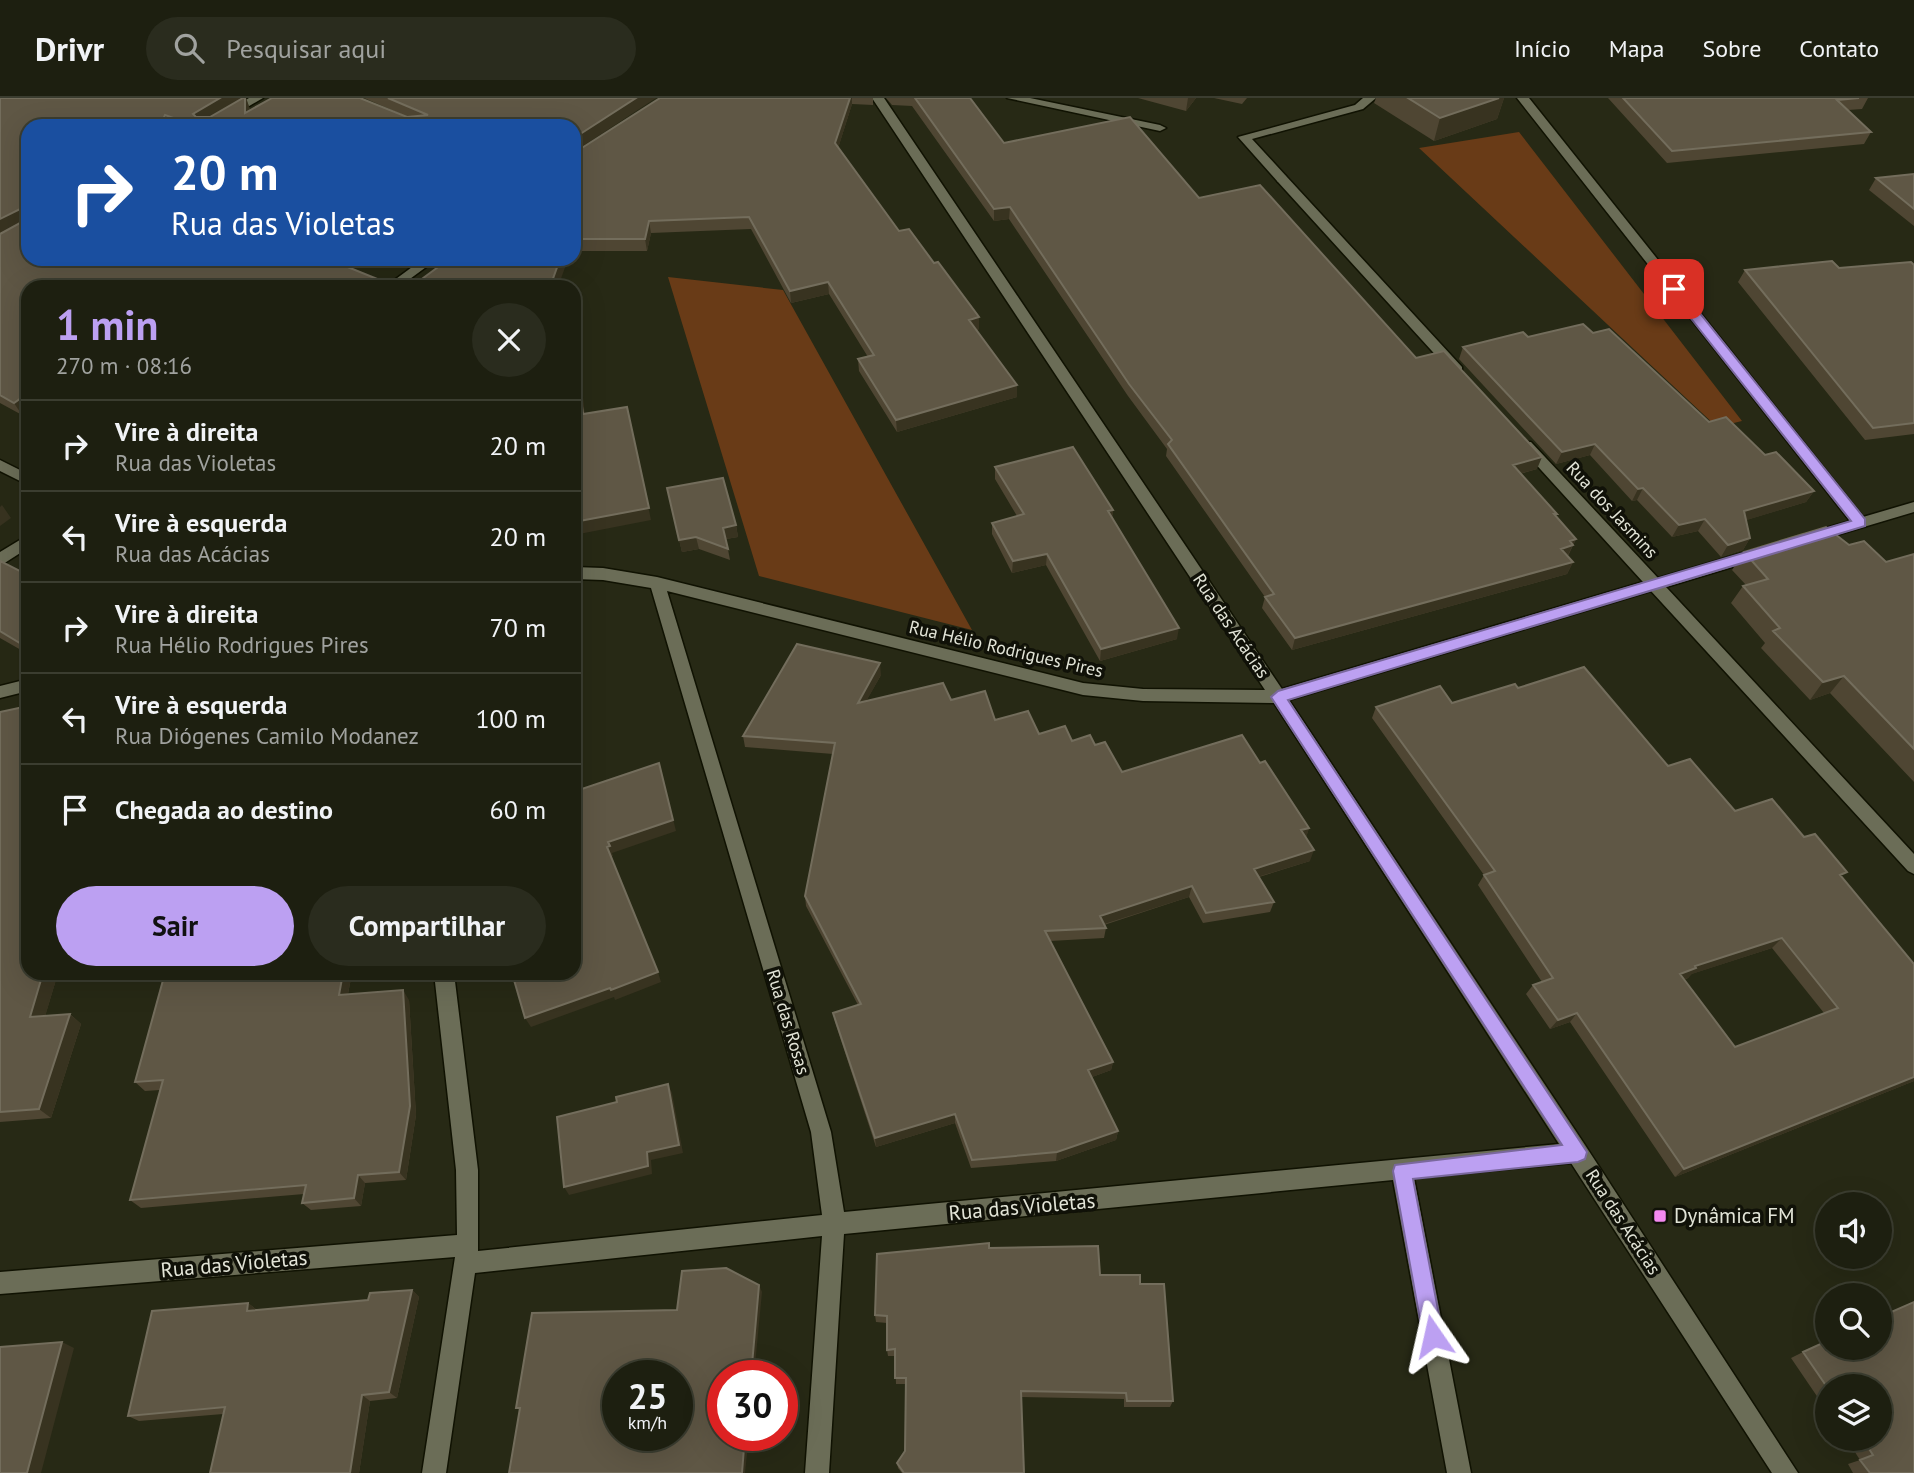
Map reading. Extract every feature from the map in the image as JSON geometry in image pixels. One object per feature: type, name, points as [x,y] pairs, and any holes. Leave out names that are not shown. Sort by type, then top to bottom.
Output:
[{"type":"street","points":[[220,119],[257,98]]},
{"type":"street","name":"Rua das Acácias","points":[[878,98],[1278,697],[1786,1473]]},
{"type":"street","points":[[1013,98],[1160,128]]},
{"type":"street","points":[[1370,98],[1359,107],[1244,138],[1468,382]]},
{"type":"street","points":[[1523,98],[1860,523]]},
{"type":"street","points":[[401,280],[421,266]]},
{"type":"street","name":"Rua dos Jasmins","points":[[1515,432],[1914,866]]},
{"type":"street","points":[[0,465],[21,476]]},
{"type":"street","points":[[1796,542],[1914,507]]},
{"type":"street","points":[[0,560],[21,545]]},
{"type":"street","name":"Rua Hélio Rodrigues Pires","points":[[581,573],[657,583],[1083,689],[1143,695],[1278,697],[1770,550]]},
{"type":"street","name":"Rua das Rosas","points":[[657,583],[821,1132],[829,1174],[834,1224],[817,1473]]},
{"type":"street","points":[[0,692],[21,687]]},
{"type":"street","points":[[434,1473],[467,1254],[467,1170],[445,980]]},
{"type":"street","name":"Rua das Violetas","points":[[0,1283],[467,1254],[834,1224],[1578,1152]]},
{"type":"street","points":[[1402,1171],[1459,1473]]},
{"type":"shaded area","points":[[1519,132],[1742,421],[1717,427],[1419,148]]},
{"type":"shaded area","points":[[668,277],[783,290],[972,630],[759,576]]},
{"type":"building","points":[[0,98],[220,98],[193,114],[196,117],[210,117],[243,98],[245,113],[272,98],[360,98],[407,117],[428,115],[388,98],[636,98],[581,133],[581,119],[176,119],[165,115],[163,119],[21,119],[21,209],[0,219]]},
{"type":"building","points":[[660,98],[850,98],[835,143],[899,231],[909,229],[934,263],[938,262],[979,317],[969,320],[1017,385],[896,420],[858,359],[874,355],[828,282],[790,291],[749,217],[649,221],[645,239],[581,239],[581,149]]},
{"type":"building","points":[[915,98],[970,98],[1004,143],[1130,117],[1199,198],[1260,185],[1416,358],[1444,351],[1542,457],[1513,465],[1576,539],[1570,541],[1573,545],[1561,549],[1573,562],[1295,638],[1265,597],[1274,594],[1168,444],[1172,440],[1129,384],[1010,207],[994,209]]},
{"type":"building","points":[[1408,98],[1499,98],[1440,118]]},
{"type":"building","points":[[1623,98],[1859,98],[1837,100],[1871,132],[1672,151]]},
{"type":"building","points":[[1914,174],[1914,209],[1876,178]]},
{"type":"building","points":[[21,223],[21,266],[345,266],[380,280],[21,280],[21,398],[14,403],[0,395],[0,234]]},
{"type":"building","points":[[1832,261],[1839,268],[1911,262],[1914,265],[1914,423],[1873,428],[1745,270]]},
{"type":"building","points":[[440,266],[558,266],[552,280],[420,280]]},
{"type":"building","points":[[1583,324],[1593,333],[1609,329],[1709,422],[1726,417],[1765,455],[1776,452],[1814,491],[1744,511],[1750,538],[1728,545],[1705,519],[1679,525],[1643,488],[1638,489],[1595,444],[1562,452],[1463,347],[1523,332],[1528,337]]},
{"type":"building","points":[[581,399],[583,414],[627,407],[649,508],[581,521]]},
{"type":"building","points":[[1073,447],[1113,510],[1108,511],[1179,628],[1101,649],[1047,554],[1013,561],[992,523],[1024,514],[995,467]]},
{"type":"building","points":[[723,478],[736,525],[723,528],[728,549],[696,537],[679,540],[667,488]]},
{"type":"building","points":[[1826,527],[1849,545],[1864,541],[1886,562],[1914,554],[1914,749],[1844,676],[1823,682],[1773,631],[1780,628],[1743,586],[1768,579],[1744,552]]},
{"type":"building","points":[[0,561],[21,572],[21,644],[0,631]]},
{"type":"building","points":[[797,644],[880,663],[858,703],[943,683],[951,700],[985,691],[995,720],[1028,711],[1039,734],[1065,726],[1072,741],[1090,735],[1095,745],[1105,742],[1122,772],[1242,735],[1260,763],[1265,761],[1309,828],[1301,830],[1314,850],[1254,869],[1274,902],[1206,913],[1192,886],[1100,916],[1106,928],[1045,931],[1113,1062],[1088,1070],[1118,1131],[1057,1152],[972,1160],[955,1114],[875,1138],[833,1013],[861,1004],[805,896],[835,743],[743,736]]},
{"type":"building","points":[[1584,667],[1668,766],[1690,759],[1735,811],[1772,799],[1804,837],[1815,834],[1847,872],[1840,875],[1914,964],[1914,1077],[1684,1169],[1577,1013],[1558,1020],[1533,985],[1553,978],[1484,875],[1495,871],[1376,707],[1440,686],[1452,703],[1515,684],[1518,688]],"holes":[[[1782,938],[1838,1008],[1735,1047],[1680,974],[1696,968],[1695,966]]]},
{"type":"building","points":[[21,708],[21,980],[41,980],[30,1017],[70,1014],[39,1109],[0,1112],[0,712]]},
{"type":"building","points":[[659,763],[673,820],[608,842],[610,846],[607,847],[658,972],[525,1018],[514,980],[581,980],[581,789]]},
{"type":"building","points":[[163,980],[342,980],[339,995],[403,990],[410,1106],[399,1172],[358,1175],[354,1198],[302,1203],[306,1185],[130,1200],[163,1080],[135,1082]]},
{"type":"building","points":[[668,1084],[679,1145],[647,1152],[648,1166],[564,1187],[557,1117],[617,1102],[616,1097]]},
{"type":"building","points":[[989,1243],[989,1248],[1098,1246],[1100,1275],[1140,1275],[1140,1284],[1164,1284],[1173,1401],[1127,1401],[1126,1393],[1021,1391],[1024,1473],[904,1473],[897,1463],[905,1451],[906,1378],[895,1378],[895,1349],[887,1350],[887,1316],[875,1315],[877,1254]]},
{"type":"building","points":[[726,1268],[759,1285],[752,1360],[707,1360],[707,1451],[744,1451],[742,1473],[509,1473],[520,1408],[516,1408],[532,1313],[677,1310],[682,1271]]},
{"type":"building","points":[[412,1290],[389,1392],[362,1395],[350,1473],[210,1473],[225,1407],[128,1416],[152,1311],[248,1303],[247,1311],[368,1300],[370,1293]]},
{"type":"building","points":[[1914,1302],[1914,1473],[1870,1473],[1860,1460],[1873,1455],[1870,1451],[1892,1451],[1892,1374],[1818,1374],[1803,1352],[1815,1346],[1815,1360],[1892,1360],[1892,1312]]},
{"type":"building","points":[[62,1342],[27,1473],[0,1473],[0,1347]]},
{"type":"place","name":"Dynâmica FM","points":[[1660,1216]]},
{"type":"route","points":[[1433,1336],[1402,1171],[1578,1152],[1278,697],[1860,523],[1674,289]]}]
